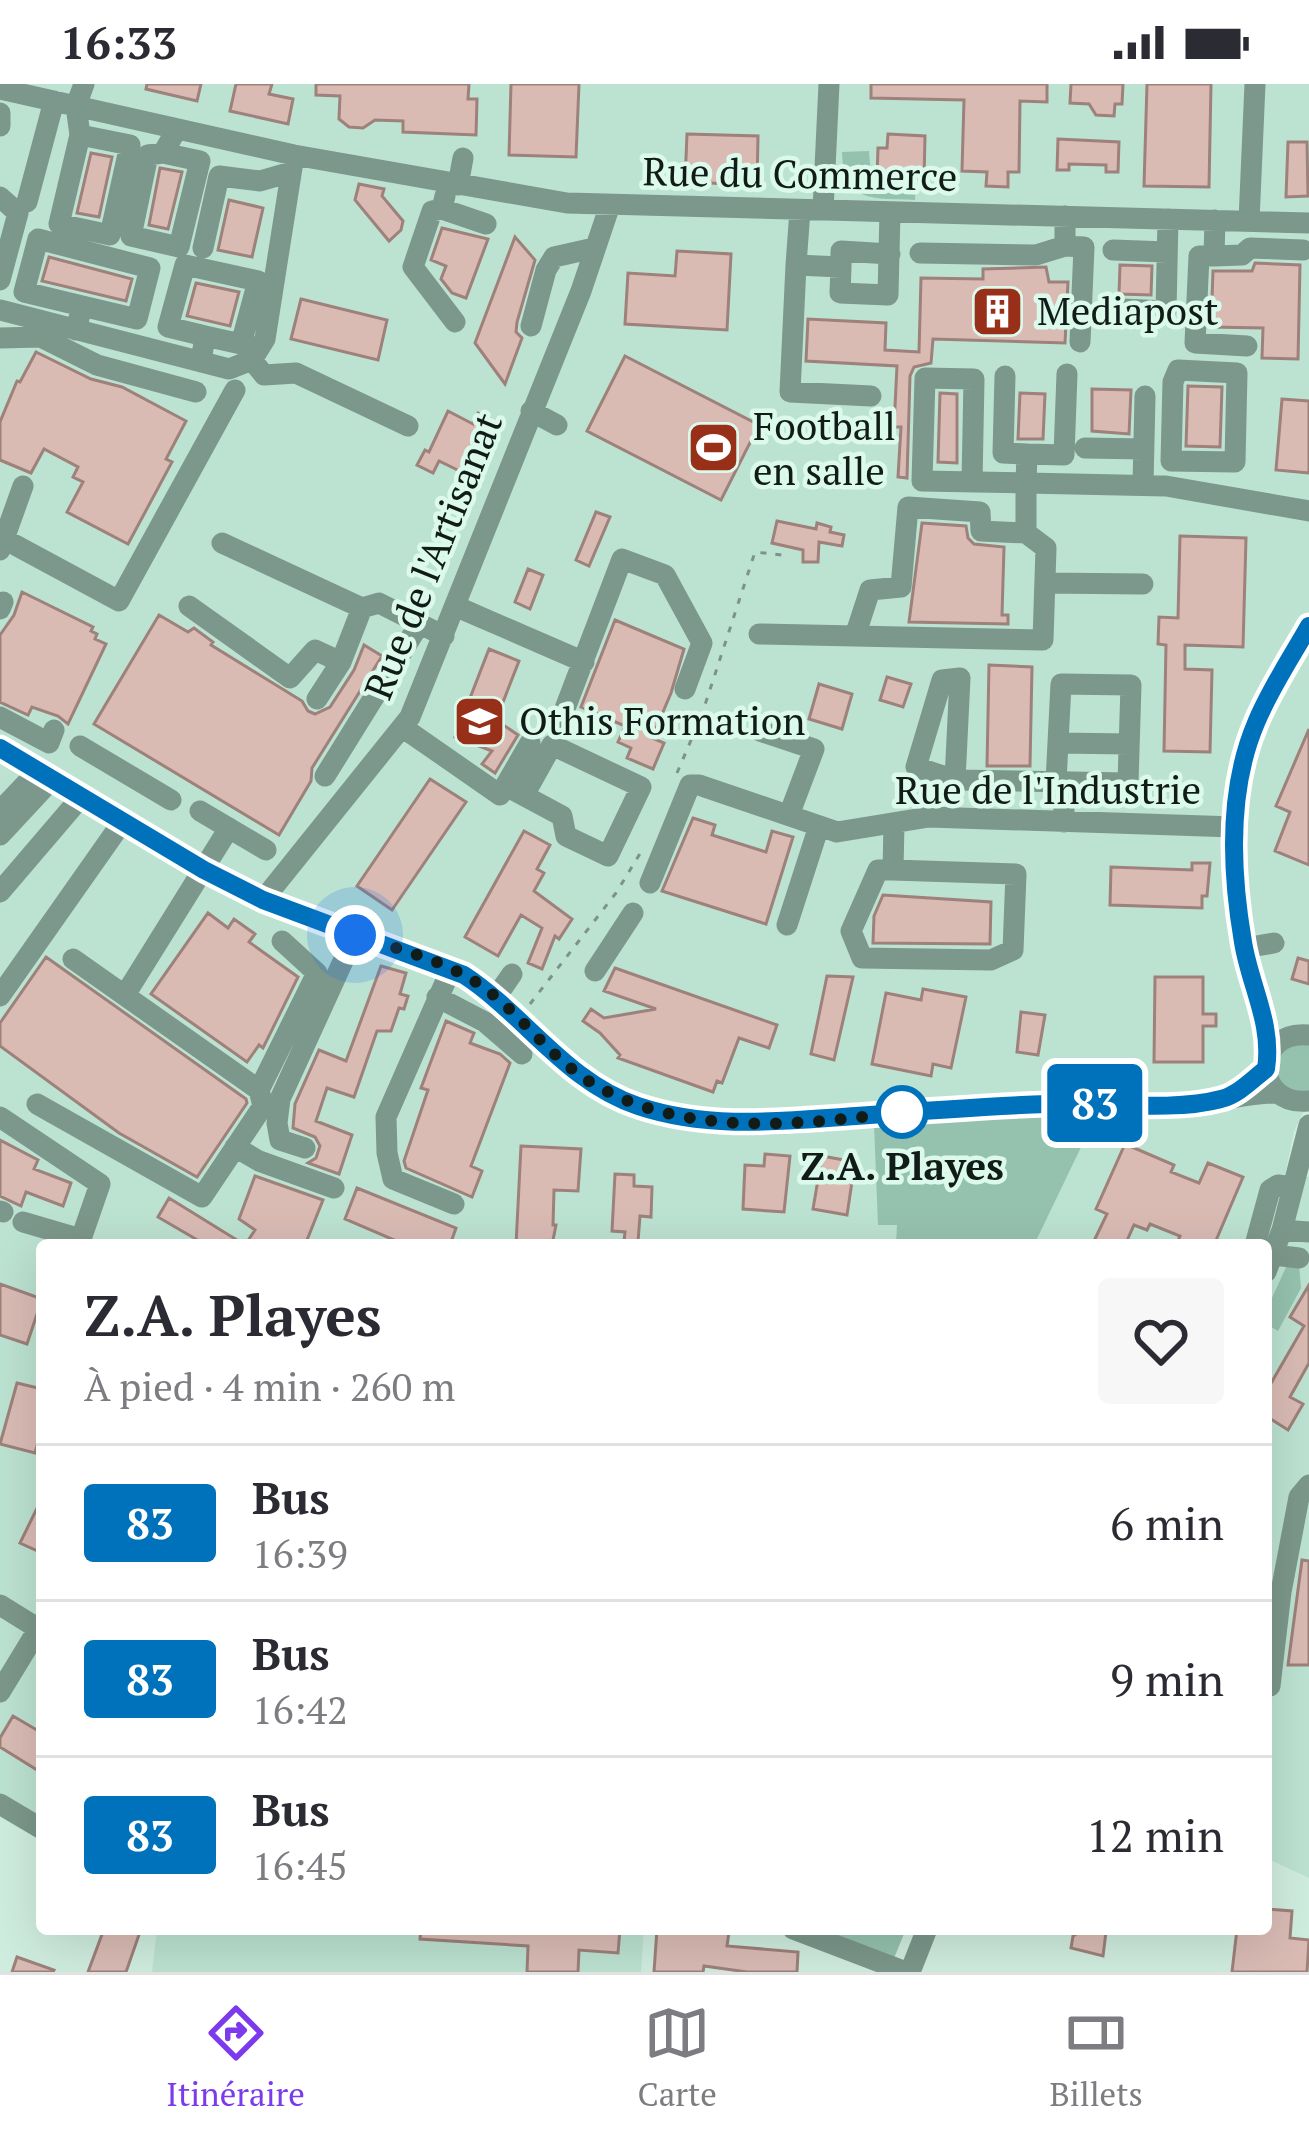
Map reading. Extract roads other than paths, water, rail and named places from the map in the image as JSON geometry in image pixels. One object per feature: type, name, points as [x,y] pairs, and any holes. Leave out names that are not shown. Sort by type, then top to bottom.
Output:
[{"type":"street","points":[[27,202],[65,104],[84,84]]},
{"type":"street","points":[[1250,221],[1260,148],[1255,84]]},
{"type":"street","name":"Rue du Commerce","points":[[0,87],[371,170],[418,187],[453,184],[602,198],[635,196],[759,220],[811,210],[890,212],[935,205],[1020,205],[1057,210],[1119,208],[1168,219],[1309,223]]},
{"type":"street","points":[[832,96],[839,127],[818,153],[811,210],[796,265],[790,392],[871,396]]},
{"type":"street","points":[[65,104],[80,135],[58,224],[110,235],[130,145],[80,135]]},
{"type":"street","points":[[0,112],[0,126]]},
{"type":"street","points":[[164,153],[177,129]]},
{"type":"street","points":[[371,170],[375,144]]},
{"type":"street","points":[[164,153],[200,161],[179,247],[131,236],[148,155],[164,153]]},
{"type":"street","points":[[203,248],[219,176],[260,181],[299,155]]},
{"type":"street","points":[[0,310],[230,369],[252,360],[265,339],[299,155]]},
{"type":"street","points":[[442,208],[463,158]]},
{"type":"street","points":[[0,196],[18,213],[0,280]]},
{"type":"street","name":"Rue de l'Artisanat","points":[[263,900],[343,816],[386,748],[430,692],[455,606],[493,541],[505,510],[531,411],[582,307],[602,198]]},
{"type":"street","points":[[455,322],[412,267],[432,211],[442,208],[486,224]]},
{"type":"street","points":[[1057,210],[1065,246]]},
{"type":"street","points":[[890,212],[890,254],[888,295],[840,292],[841,250],[890,254]]},
{"type":"street","points":[[1122,309],[1166,310],[1168,219]]},
{"type":"street","points":[[1214,256],[1215,220]]},
{"type":"street","points":[[38,239],[150,268],[137,319],[82,307],[24,292],[38,239]]},
{"type":"street","points":[[920,253],[1036,255],[1065,246],[1084,247],[1080,342]]},
{"type":"street","points":[[531,326],[554,257],[594,248]]},
{"type":"street","points":[[1247,346],[1195,344],[1198,256],[1242,255],[1250,248],[1303,250]]},
{"type":"street","points":[[1113,250],[1167,252]]},
{"type":"street","points":[[185,265],[258,281],[241,344],[205,336],[169,327],[185,265]]},
{"type":"street","points":[[796,265],[841,267]]},
{"type":"street","points":[[76,330],[82,307]]},
{"type":"street","points":[[202,362],[205,336]]},
{"type":"street","points":[[0,338],[41,338],[97,365],[196,392]]},
{"type":"street","points":[[172,386],[179,356]]},
{"type":"street","points":[[252,360],[264,375],[296,374],[408,426]]},
{"type":"street","points":[[1178,370],[1237,373],[1234,463],[1177,461],[1171,461],[1173,382],[1178,370]]},
{"type":"street","points":[[1005,376],[1003,453],[1064,455],[1066,374]]},
{"type":"street","points":[[973,482],[974,380],[925,378],[922,481],[973,482],[1142,485],[1173,496],[1257,495],[1309,511]]},
{"type":"street","points":[[23,486],[2,545],[118,601],[235,390]]},
{"type":"street","points":[[1142,485],[1145,396]]},
{"type":"street","points":[[531,411],[557,425]]},
{"type":"street","points":[[1085,448],[1144,449]]},
{"type":"street","points":[[1026,533],[1032,483],[1027,454]]},
{"type":"street","points":[[1173,496],[1177,461]]},
{"type":"street","points":[[759,634],[1043,640],[1046,548],[1026,533],[981,531],[980,512],[908,507],[902,587],[870,590],[856,633]]},
{"type":"street","points":[[222,544],[362,608],[379,603],[444,636]]},
{"type":"street","points":[[562,719],[622,559],[664,575],[702,643],[685,688]]},
{"type":"street","points":[[1045,583],[1143,584]]},
{"type":"street","points":[[189,606],[290,678],[315,650],[341,662]]},
{"type":"street","points":[[455,606],[584,662]]},
{"type":"street","points":[[317,700],[341,662],[362,608]]},
{"type":"street","points":[[325,776],[420,623]]},
{"type":"street","points":[[1272,1246],[1282,1230],[1305,1144],[1292,1098],[1267,1062],[1244,948],[1229,916],[1235,827],[1246,804],[1241,766],[1245,727],[1304,625]]},
{"type":"street","points":[[955,780],[1056,782],[1128,783],[1131,686],[1061,684],[1056,782],[1064,791],[1070,827]]},
{"type":"street","points":[[0,718],[49,743],[54,730]]},
{"type":"street","points":[[361,718],[386,748]]},
{"type":"street","points":[[402,727],[500,795],[515,791],[552,745],[641,787],[608,856],[566,836],[562,816],[515,791]]},
{"type":"street","points":[[760,731],[814,749],[789,815]]},
{"type":"street","points":[[515,791],[530,743]]},
{"type":"street","points":[[1058,743],[1129,744]]},
{"type":"street","points":[[0,996],[132,826],[167,797],[80,746]]},
{"type":"street","points":[[0,748],[263,900],[346,932],[441,956],[518,1020],[558,1042],[591,1083],[633,1105],[691,1119],[774,1125],[815,1109],[858,1121],[950,1109],[1122,1113],[1227,1098],[1292,1098]]},
{"type":"street","points":[[0,811],[46,774]]},
{"type":"street","points":[[0,835],[46,774]]},
{"type":"street","name":"Rue de l'Industrie","points":[[650,883],[690,785],[837,832],[929,818],[1070,827],[1235,827]]},
{"type":"street","points":[[0,892],[82,796]]},
{"type":"street","points":[[200,811],[266,850]]},
{"type":"street","points":[[893,870],[894,823]]},
{"type":"street","points":[[787,925],[819,826]]},
{"type":"street","points":[[124,994],[229,828]]},
{"type":"street","points":[[878,870],[893,870],[1016,874],[1013,950],[991,960],[862,958],[850,932],[878,870]]},
{"type":"street","points":[[305,1148],[280,1140],[280,1100],[346,932],[346,908]]},
{"type":"street","points":[[596,971],[633,913]]},
{"type":"street","points":[[37,1104],[202,1197],[263,1106],[259,1090],[317,973],[282,941]]},
{"type":"street","points":[[1244,948],[1274,943]]},
{"type":"street","points":[[441,956],[437,998],[386,1117],[387,1153],[393,1179],[454,1204]]},
{"type":"street","points":[[73,958],[259,1090]]},
{"type":"street","points":[[496,998],[512,974]]},
{"type":"street","points":[[1252,997],[1301,1035]]},
{"type":"street","points":[[437,998],[485,1022],[521,1054]]},
{"type":"street","points":[[1227,1098],[1267,1062],[1278,1042],[1301,1035]]},
{"type":"street","points":[[950,1109],[955,1084]]},
{"type":"street","points":[[856,1090],[858,1121]]},
{"type":"street","points":[[764,1099],[774,1125]]},
{"type":"street","points":[[0,1118],[100,1184],[81,1239],[9,1215]]},
{"type":"street","points":[[235,1147],[334,1188]]},
{"type":"street","points":[[1266,1239],[1270,1190],[1278,1185],[1293,1187]]},
{"type":"street","points":[[1282,1230],[1309,1232]]},
{"type":"street","points":[[1272,1257],[1299,1258]]},
{"type":"street","points":[[1272,1668],[1299,1497],[1309,1485]]},
{"type":"street","points":[[3,1598],[36,1623]]},
{"type":"street","points":[[22,1701],[2,1689],[17,1656],[36,1635]]},
{"type":"street","points":[[12,1806],[36,1824]]},
{"type":"street","points":[[810,1935],[908,1972],[924,1935]]},
{"type":"place","name":"Mediapost","points":[[998,311]]},
{"type":"place","name":"Football en salle","points":[[714,448]]},
{"type":"place","name":"Othis Formation","points":[[480,721]]},
{"type":"place","name":"Z.A. Playes","points":[[902,1112]]}]
